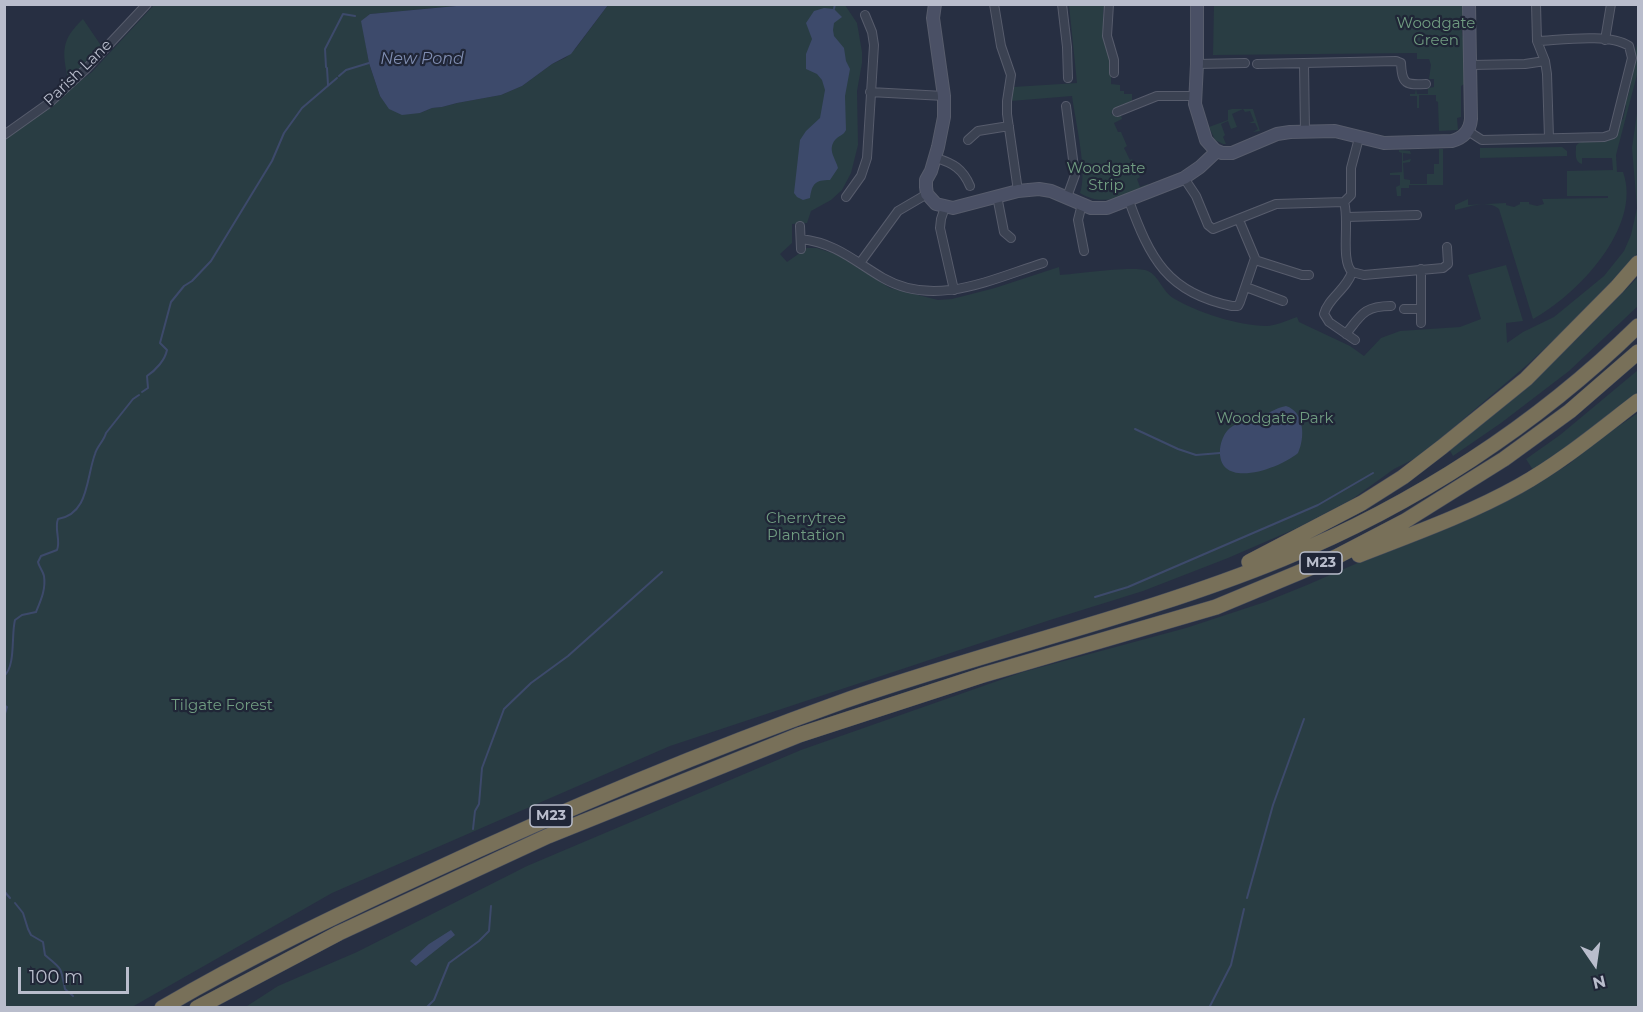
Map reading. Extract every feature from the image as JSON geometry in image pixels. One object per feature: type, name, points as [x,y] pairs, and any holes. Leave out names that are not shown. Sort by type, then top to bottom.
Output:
[{"type":"highway","name":"M23","points":[[1164,601],[1259,558],[1362,503],[1402,477],[1526,379],[1638,263]]},
{"type":"highway","name":"M23","points":[[162,1008],[334,916],[538,822],[698,755],[957,663],[1164,601],[1288,557],[1397,505],[1504,438],[1600,362],[1638,326]]},
{"type":"highway","name":"M23","points":[[1228,603],[1336,557],[1429,507],[1540,434],[1638,352]]},
{"type":"highway","name":"M23","points":[[197,1008],[339,933],[548,836],[799,735],[983,675],[1228,603],[1392,543],[1525,483],[1582,444],[1638,401]]},
{"type":"street","name":"Parish Lane","points":[[4,135],[49,103],[86,69],[147,4]]},
{"type":"street","points":[[935,4],[933,18],[944,98],[943,123],[936,158],[926,180],[927,194],[936,204],[958,207],[1018,190],[1046,189],[1091,208],[1104,209],[1184,178],[1217,151]]},
{"type":"street","points":[[994,4],[1001,45],[1011,75],[1007,101],[1018,190]]},
{"type":"street","points":[[1062,4],[1068,78]]},
{"type":"street","points":[[1109,4],[1107,36],[1114,60],[1114,73]]},
{"type":"street","points":[[1197,4],[1195,110],[1206,140],[1217,151],[1232,153],[1277,134],[1305,132],[1335,132],[1384,143],[1452,141],[1462,137],[1468,131],[1471,119],[1469,4]]},
{"type":"street","points":[[1536,4],[1537,41],[1547,71],[1549,138]]},
{"type":"street","points":[[1605,40],[1611,4]]},
{"type":"street","points":[[846,197],[861,176],[868,147],[874,40],[865,15]]},
{"type":"street","points":[[1468,131],[1482,140],[1604,137],[1613,134],[1632,54],[1626,44],[1605,40],[1537,41]]},
{"type":"street","points":[[1257,63],[1399,61],[1404,81],[1410,84],[1426,84]]},
{"type":"street","points":[[1471,65],[1526,64],[1545,61]]},
{"type":"street","points":[[1197,64],[1245,63]]},
{"type":"street","points":[[1304,63],[1305,132]]},
{"type":"street","points":[[870,92],[944,98]]},
{"type":"street","points":[[1117,112],[1156,96],[1194,96]]},
{"type":"street","points":[[1066,106],[1075,175],[1067,197]]},
{"type":"street","points":[[968,140],[978,131],[1009,126]]},
{"type":"street","points":[[1184,178],[1196,196],[1208,227],[1214,229],[1276,204],[1344,202],[1351,195],[1352,168],[1359,138]]},
{"type":"street","points":[[936,158],[957,167],[965,174],[970,186]]},
{"type":"street","points":[[860,263],[898,211],[927,194]]},
{"type":"street","points":[[997,196],[1004,232],[1007,237],[1011,238]]},
{"type":"street","points":[[1129,201],[1148,249],[1179,285],[1198,295],[1232,306],[1239,304],[1255,260],[1239,220]]},
{"type":"street","points":[[1344,202],[1347,217],[1346,261],[1348,269],[1352,272],[1364,275],[1439,268],[1448,264],[1447,247]]},
{"type":"street","points":[[1082,204],[1078,220],[1084,251]]},
{"type":"street","points":[[945,207],[940,228],[954,290]]},
{"type":"street","points":[[1347,217],[1417,215]]},
{"type":"street","points":[[800,226],[801,249]]},
{"type":"street","points":[[801,239],[829,245],[900,286],[926,292],[954,290],[1043,263]]},
{"type":"street","points":[[1255,260],[1302,275],[1309,275]]},
{"type":"street","points":[[1421,269],[1421,323]]},
{"type":"street","points":[[1352,272],[1324,314],[1329,322],[1355,340]]},
{"type":"street","points":[[1246,287],[1283,301]]},
{"type":"street","points":[[1346,334],[1366,310],[1390,306]]},
{"type":"street","points":[[1404,309],[1421,309]]},
{"type":"green space","name":"Woodgate Green","points":[[1462,4],[1462,9],[1466,12],[1462,31],[1465,42],[1466,83],[1461,86],[1461,117],[1457,118],[1458,130],[1439,131],[1436,95],[1419,95],[1419,108],[1417,108],[1417,96],[1410,96],[1410,94],[1415,94],[1416,89],[1417,94],[1428,94],[1428,88],[1434,87],[1434,79],[1429,79],[1431,65],[1429,59],[1417,59],[1417,53],[1213,55],[1214,5]]},
{"type":"green space","name":"Tilgate Forest","points":[[154,5],[467,5],[370,14],[362,21],[369,63],[380,96],[420,113],[432,108],[501,95],[522,86],[552,64],[565,58],[576,48],[608,5],[845,5],[857,23],[862,52],[857,91],[858,145],[851,173],[842,190],[831,200],[811,211],[807,223],[792,224],[792,243],[780,254],[787,262],[807,248],[817,248],[838,255],[890,288],[938,300],[952,299],[995,288],[1059,267],[1060,275],[1141,269],[1152,273],[1173,298],[1205,313],[1243,324],[1266,326],[1297,317],[1299,322],[1350,346],[1364,356],[1381,338],[1400,331],[1460,327],[1481,319],[1468,275],[1506,265],[1523,321],[1506,323],[1507,343],[1523,332],[1554,317],[1604,276],[1624,251],[1631,235],[1637,208],[1632,148],[1638,106],[1638,253],[1577,318],[1527,365],[1420,456],[1394,469],[1351,500],[1295,529],[1143,591],[670,746],[332,893],[132,1007],[5,1007],[4,140],[92,72]]},
{"type":"green space","name":"Woodgate Strip","points":[[1069,5],[1104,5],[1103,14],[1111,58],[1111,84],[1120,85],[1120,91],[1124,91],[1124,94],[1132,94],[1132,102],[1127,106],[1124,104],[1118,107],[1111,114],[1121,115],[1122,119],[1114,123],[1118,132],[1121,132],[1127,146],[1124,148],[1140,177],[1137,179],[1140,187],[1148,184],[1148,186],[1123,196],[1098,200],[1080,193],[1082,159],[1072,96],[1011,101],[1013,87],[1077,83]]},
{"type":"green space","points":[[83,19],[102,47],[68,79],[65,46],[71,33]]},
{"type":"green space","points":[[1638,39],[1638,71],[1616,155],[1617,172],[1623,172],[1627,193],[1623,215],[1615,237],[1602,258],[1586,277],[1568,294],[1533,319],[1499,209],[1484,204],[1506,203],[1514,207],[1520,202],[1529,202],[1537,206],[1544,204],[1542,199],[1608,198],[1608,196],[1567,196],[1567,171],[1613,170],[1612,158],[1582,158],[1582,164],[1579,163],[1576,157],[1576,146],[1583,141],[1614,138],[1620,121],[1623,119],[1626,106],[1624,103],[1631,84],[1629,81]]},
{"type":"green space","points":[[1243,109],[1232,114],[1237,127],[1231,129],[1228,121],[1221,124],[1226,144],[1223,144],[1215,140],[1209,127],[1228,120],[1228,110]]},
{"type":"green space","points":[[1243,109],[1253,109],[1260,131],[1253,132],[1258,129],[1255,123],[1249,123],[1254,121],[1250,111],[1245,112]]},
{"type":"green space","points":[[1562,147],[1567,151],[1567,156],[1480,158],[1480,148]]},
{"type":"green space","points":[[1439,149],[1443,149],[1443,185],[1409,185],[1409,188],[1401,188],[1401,196],[1397,196],[1396,187],[1400,185],[1400,175],[1390,175],[1390,173],[1402,172],[1402,153],[1399,150],[1410,151],[1411,154],[1403,153],[1403,161],[1411,159],[1410,162],[1403,163],[1404,179],[1410,180],[1410,184],[1427,184],[1427,174],[1434,174],[1434,164],[1439,164]]},
{"type":"green space","points":[[1468,199],[1468,205],[1482,204],[1455,210],[1455,205]]},
{"type":"green space","points":[[1638,277],[1638,306],[1569,371],[1453,456],[1449,449],[1523,389],[1578,338]]},
{"type":"green space","points":[[1638,370],[1638,394],[1629,403],[1533,470],[1526,459],[1560,435]]},
{"type":"green space","points":[[1638,413],[1638,1007],[244,1008],[278,986],[357,952],[527,866],[801,750],[1023,672],[1186,628],[1265,602],[1307,585],[1530,488],[1569,464],[1598,440]]},
{"type":"water","name":"New Pond","points":[[497,4],[510,6],[608,5],[571,54],[552,64],[522,86],[501,95],[432,108],[420,113],[402,115],[389,109],[380,96],[369,63],[361,21],[370,14]]},
{"type":"water","points":[[824,8],[834,9],[842,17],[834,23],[833,30],[834,36],[844,48],[850,69],[845,96],[846,130],[835,140],[832,147],[838,168],[830,180],[815,184],[810,198],[803,200],[794,193],[800,140],[820,118],[825,90],[817,74],[806,69],[806,54],[812,39],[806,23],[814,11]]},
{"type":"water","points":[[1286,406],[1297,414],[1302,426],[1302,440],[1298,453],[1265,470],[1239,473],[1229,470],[1222,462],[1220,449],[1223,437],[1228,430],[1236,424],[1256,419]]},
{"type":"water","points":[[451,930],[455,935],[416,966],[410,961],[429,944]]},
{"type":"waterway","points":[[834,9],[835,4]]},
{"type":"waterway","points":[[326,67],[325,49],[343,14],[355,16]]},
{"type":"waterway","points":[[339,76],[346,70],[369,63]]},
{"type":"waterway","points":[[327,68],[328,85]]},
{"type":"waterway","points":[[142,392],[148,388],[147,376],[154,371],[166,354],[167,350],[160,343],[171,302],[184,286],[211,261],[272,161],[284,133],[302,108],[337,78]]},
{"type":"waterway","points":[[4,676],[12,658],[15,620],[22,615],[36,612],[41,599],[44,581],[38,562],[41,556],[57,550],[58,519],[68,516],[81,503],[97,448],[106,433],[133,399],[139,395]]},
{"type":"waterway","points":[[1135,429],[1196,455],[1220,453]]},
{"type":"waterway","points":[[1095,597],[1128,587],[1318,505],[1373,473]]},
{"type":"waterway","points":[[473,829],[475,811],[479,804],[482,768],[504,709],[531,683],[568,656],[662,572]]},
{"type":"waterway","points":[[4,705],[7,707],[4,717]]},
{"type":"waterway","points":[[1247,898],[1273,805],[1304,719]]},
{"type":"waterway","points":[[4,891],[10,898]]},
{"type":"waterway","points":[[15,903],[23,913],[31,935],[43,942],[45,955],[60,969],[65,989],[73,996]]},
{"type":"waterway","points":[[426,1008],[434,1000],[449,963],[489,931],[491,906]]},
{"type":"waterway","points":[[1209,1008],[1231,965],[1244,909]]},
{"type":"park label","name":"Woodgate Park","points":[[1275,419]]},
{"type":"park label","name":"Cherrytree Plantation","points":[[806,528]]}]
